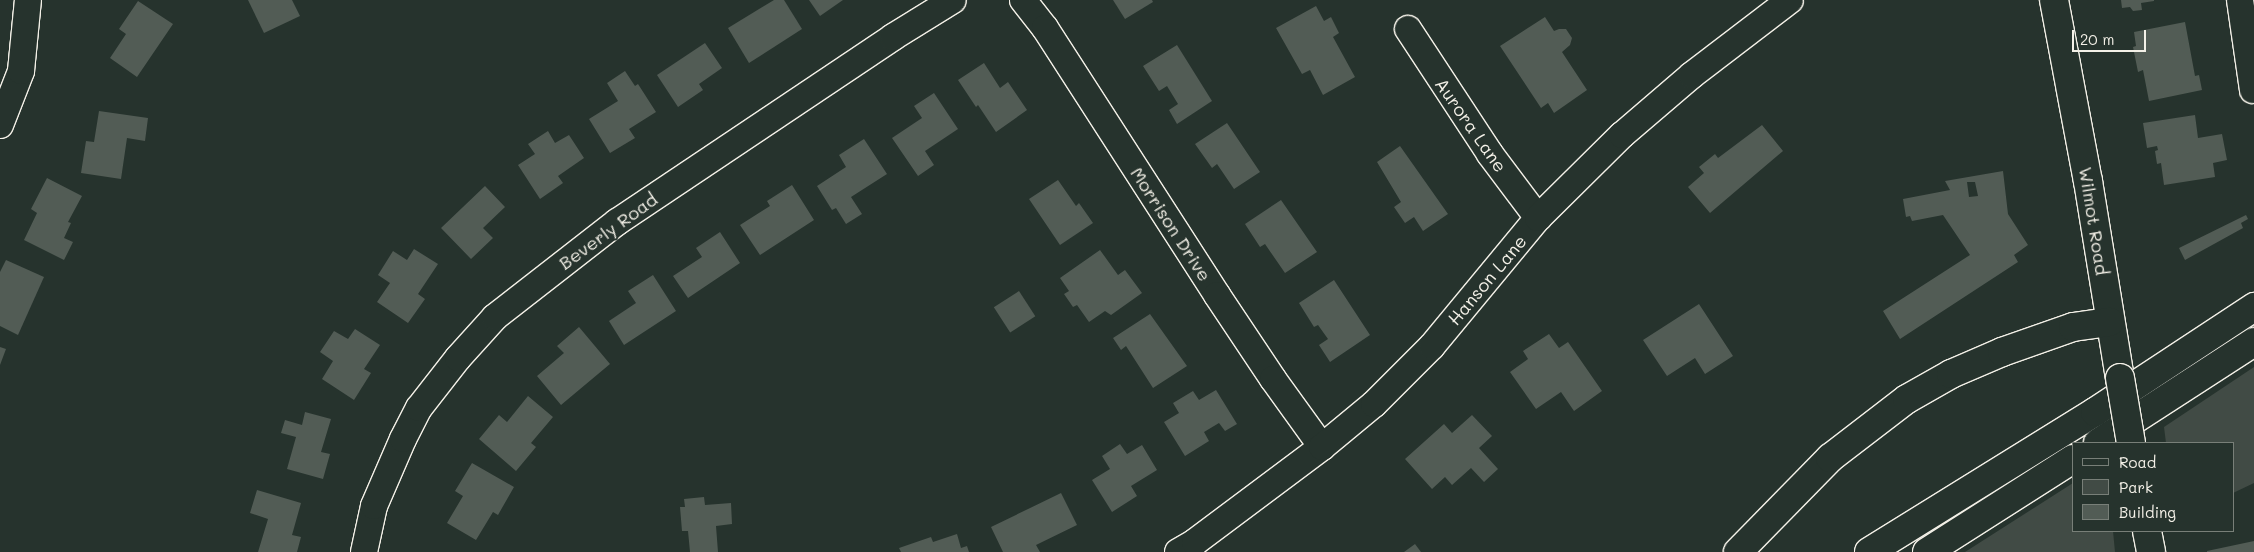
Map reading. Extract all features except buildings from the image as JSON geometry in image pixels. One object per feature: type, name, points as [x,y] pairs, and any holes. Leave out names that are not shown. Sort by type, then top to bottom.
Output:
[{"type":"main road","name":"Wilmot Road","points":[[2054,0],[2088,181],[2131,442]]},
{"type":"main road","points":[[1869,552],[2095,412],[2254,307]]},
{"type":"main road","points":[[1738,552],[1830,458],[1907,399],[1952,374],[2002,352],[2073,327],[2110,322]]},
{"type":"main road","points":[[2100,442],[2254,342]]},
{"type":"main road","points":[[1927,552],[2072,461]]},
{"type":"main road","points":[[2147,532],[2150,552]]},
{"type":"street","points":[[0,125],[21,71],[28,0]]},
{"type":"street","name":"Beverly Road","points":[[364,552],[374,506],[402,439],[419,408],[458,358],[495,317],[617,222],[953,0]]},
{"type":"street","name":"Morrison Drive","points":[[1024,0],[1050,36],[1232,318],[1322,447]]},
{"type":"street","name":"Hanson Lane","points":[[1178,552],[1195,542],[1322,447],[1374,404],[1432,346],[1538,218],[1655,105],[1790,0]]},
{"type":"street","points":[[2240,0],[2253,90]]},
{"type":"street","name":"Aurora Lane","points":[[1408,29],[1485,147],[1538,218]]},
{"type":"green space","points":[[2254,367],[2254,483],[2234,493],[2234,442],[2166,442],[2164,427]]},
{"type":"green space","points":[[2072,484],[2072,532],[2113,532],[2115,552],[1965,552]]}]
